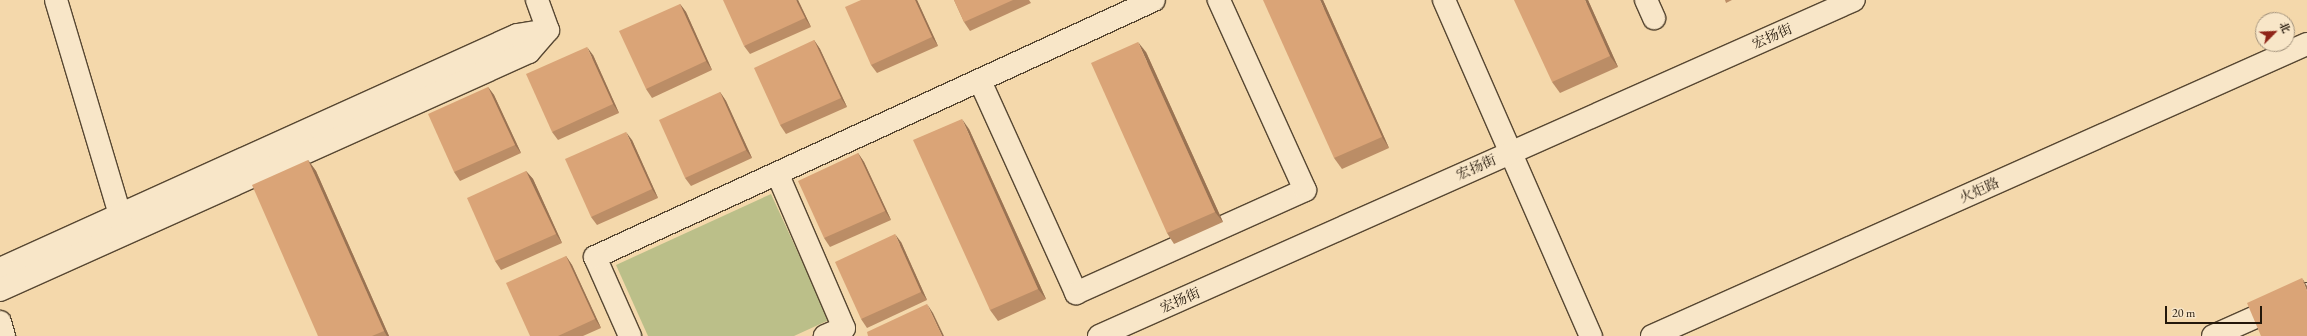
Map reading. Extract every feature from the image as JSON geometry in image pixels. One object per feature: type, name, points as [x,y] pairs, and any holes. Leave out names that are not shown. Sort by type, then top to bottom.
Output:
[{"type":"street","points":[[56,0],[120,215],[119,237]]},
{"type":"street","points":[[537,0],[548,30]]},
{"type":"street","points":[[630,336],[595,257],[778,175],[1154,0]]},
{"type":"street","points":[[980,81],[1076,293],[1305,190],[1219,0]]},
{"type":"street","points":[[1444,0],[1591,336]]},
{"type":"street","name":"宏扬街","points":[[1099,336],[1854,0]]},
{"type":"street","points":[[0,269],[517,35],[548,30]]},
{"type":"street","points":[[0,290],[529,52],[548,30]]},
{"type":"street","name":"火炬路","points":[[1652,336],[2307,44]]},
{"type":"street","points":[[778,175],[844,328],[825,336]]},
{"type":"street","points":[[2213,336],[2307,294]]},
{"type":"street","points":[[0,322],[4,336]]},
{"type":"green space","points":[[771,194],[829,320],[794,336],[648,336],[616,265]]},
{"type":"building","points":[[723,0],[796,0],[805,18],[744,46]]},
{"type":"building","points":[[861,0],[915,0],[932,37],[871,65],[845,7]]},
{"type":"building","points":[[954,0],[1013,0],[964,22]]},
{"type":"building","points":[[1263,0],[1320,0],[1382,137],[1334,158]]},
{"type":"building","points":[[1514,0],[1585,0],[1610,56],[1552,82]]},
{"type":"building","points":[[680,4],[706,61],[646,89],[619,31]]},
{"type":"building","points":[[814,40],[841,98],[780,125],[754,68]]},
{"type":"building","points":[[1138,42],[1215,212],[1167,233],[1091,63]]},
{"type":"building","points":[[587,47],[613,104],[552,132],[526,74]]},
{"type":"building","points":[[488,87],[515,145],[454,172],[428,114]]},
{"type":"building","points":[[720,92],[746,150],[685,178],[659,120]]},
{"type":"building","points":[[962,119],[1038,289],[990,310],[913,140]]},
{"type":"building","points":[[626,132],[652,189],[591,217],[565,159]]},
{"type":"building","points":[[858,153],[885,211],[824,238],[798,181]]},
{"type":"building","points":[[308,160],[384,331],[372,336],[318,336],[252,185]]},
{"type":"building","points":[[526,171],[556,234],[495,261],[467,198]]},
{"type":"building","points":[[895,234],[921,292],[861,319],[835,262]]},
{"type":"building","points":[[566,256],[595,319],[558,336],[530,336],[506,283]]},
{"type":"building","points":[[2302,278],[2307,291],[2307,336],[2261,336],[2247,303]]},
{"type":"building","points":[[927,304],[942,336],[868,336],[867,332]]}]
